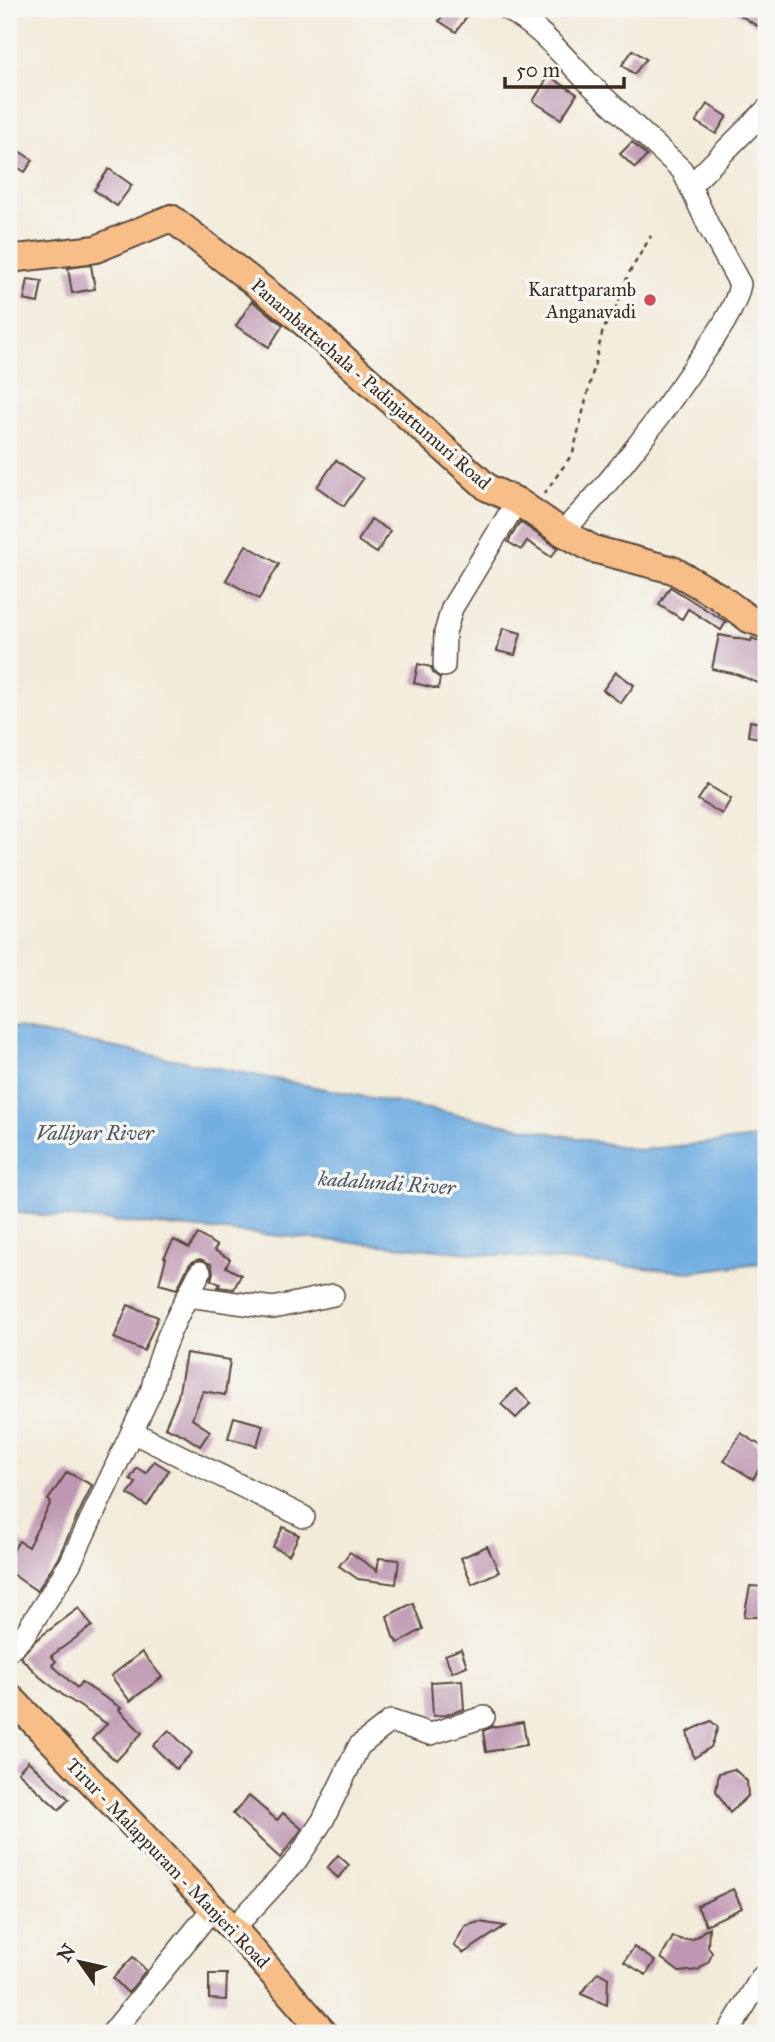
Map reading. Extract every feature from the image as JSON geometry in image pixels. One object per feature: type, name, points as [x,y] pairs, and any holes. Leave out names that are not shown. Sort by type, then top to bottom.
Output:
[{"type":"main road","name":"Panambattachala - Padinjattumuri Road","points":[[9,259],[96,249],[171,218],[292,312],[488,488],[525,506],[562,532],[593,549],[673,570],[718,596],[749,620],[766,625]]},
{"type":"main road","name":"Tirur - Malappuram - Manjeri Road","points":[[9,1696],[233,1929],[324,2033]]},
{"type":"street","points":[[507,9],[527,20],[560,50],[585,79],[682,170],[740,284],[739,294],[711,344],[656,423],[613,478],[562,532]]},
{"type":"street","points":[[690,186],[766,110]]},
{"type":"street","points":[[444,666],[445,634],[452,608],[525,506]]},
{"type":"street","points":[[9,1650],[23,1637],[70,1564],[152,1389],[157,1361],[200,1272]]},
{"type":"street","points":[[188,1296],[273,1308],[333,1295]]},
{"type":"street","points":[[132,1432],[304,1517]]},
{"type":"street","points":[[233,1929],[296,1861],[323,1820],[359,1746],[391,1721],[430,1734],[484,1717]]},
{"type":"street","points":[[112,2033],[213,1908]]},
{"type":"street","points":[[728,2033],[766,1973]]},
{"type":"path","points":[[525,506],[573,453],[603,330],[617,305],[629,273],[651,236]]},
{"type":"water","name":"Valliyar River","points":[[9,1027],[638,1150],[766,1137],[766,1262],[689,1272],[9,1212]]},
{"type":"building","points":[[447,9],[472,9],[456,32],[439,21]]},
{"type":"building","points":[[731,9],[766,9],[766,12],[757,26]]},
{"type":"building","points":[[633,50],[646,59],[634,74],[622,65]]},
{"type":"building","points":[[549,76],[577,94],[561,119],[533,101]]},
{"type":"building","points":[[707,104],[727,116],[716,134],[696,122]]},
{"type":"building","points":[[632,142],[647,156],[635,168],[620,154]]},
{"type":"building","points":[[9,145],[33,160],[25,172],[9,162]]},
{"type":"building","points":[[109,169],[132,185],[117,206],[94,190]]},
{"type":"building","points":[[91,265],[95,289],[72,293],[68,268]]},
{"type":"building","points":[[28,279],[42,281],[38,303],[24,300]]},
{"type":"building","points":[[252,301],[283,325],[269,347],[236,326]]},
{"type":"building","points":[[336,460],[363,479],[344,506],[317,487]]},
{"type":"building","points":[[371,519],[390,531],[377,553],[358,541]]},
{"type":"building","points":[[520,522],[558,548],[551,557],[527,541],[521,550],[508,542]]},
{"type":"building","points":[[246,545],[279,564],[259,599],[226,580]]},
{"type":"building","points":[[670,587],[726,622],[721,630],[688,609],[682,619],[659,605]]},
{"type":"building","points":[[503,628],[521,633],[515,655],[497,651]]},
{"type":"building","points":[[719,635],[751,641],[752,638],[766,644],[766,676],[763,685],[736,674],[712,669]]},
{"type":"building","points":[[418,664],[431,667],[433,673],[440,678],[438,689],[414,683]]},
{"type":"building","points":[[616,672],[634,685],[621,703],[603,690]]},
{"type":"building","points":[[750,721],[766,724],[765,739],[748,736]]},
{"type":"building","points":[[708,785],[731,799],[722,814],[698,800]]},
{"type":"building","points":[[198,1234],[217,1246],[214,1250],[230,1259],[226,1267],[241,1275],[234,1289],[218,1287],[220,1284],[211,1280],[211,1264],[200,1259],[189,1265],[177,1289],[159,1284],[166,1258],[164,1257],[174,1240],[189,1248]]},
{"type":"building","points":[[128,1305],[158,1317],[144,1351],[114,1338]]},
{"type":"building","points":[[186,1353],[230,1360],[225,1395],[203,1391],[192,1419],[210,1431],[200,1446],[165,1427],[178,1397]]},
{"type":"building","points":[[516,1389],[531,1403],[516,1418],[501,1404]]},
{"type":"building","points":[[234,1417],[263,1425],[257,1446],[228,1438]]},
{"type":"building","points":[[741,1433],[766,1449],[766,1457],[753,1479],[724,1461]]},
{"type":"building","points":[[154,1461],[169,1470],[147,1506],[128,1494],[136,1483],[130,1479],[137,1468],[146,1473]]},
{"type":"building","points":[[67,1472],[92,1485],[58,1558],[37,1591],[9,1572],[9,1557],[19,1541],[28,1547],[51,1502],[48,1500]]},
{"type":"building","points":[[283,1527],[299,1535],[289,1555],[273,1547]]},
{"type":"building","points":[[487,1546],[499,1572],[472,1584],[461,1558]]},
{"type":"building","points":[[350,1552],[377,1571],[379,1558],[399,1560],[396,1584],[358,1579],[339,1566]]},
{"type":"building","points":[[750,1586],[766,1587],[766,1617],[744,1617]]},
{"type":"building","points":[[413,1603],[423,1629],[398,1643],[393,1637],[387,1616]]},
{"type":"building","points":[[79,1608],[92,1626],[51,1656],[56,1661],[52,1665],[77,1688],[81,1682],[121,1708],[119,1710],[142,1733],[116,1761],[92,1739],[107,1724],[64,1696],[20,1657],[36,1640]]},
{"type":"building","points":[[461,1649],[467,1666],[452,1672],[445,1655]]},
{"type":"building","points":[[142,1652],[162,1677],[130,1701],[111,1676]]},
{"type":"building","points":[[462,1680],[464,1709],[433,1716],[431,1682]]},
{"type":"building","points":[[711,1721],[718,1727],[711,1747],[694,1758],[687,1732]]},
{"type":"building","points":[[523,1722],[527,1745],[486,1752],[483,1731]]},
{"type":"building","points":[[169,1730],[192,1753],[176,1769],[153,1746]]},
{"type":"building","points":[[28,1761],[69,1799],[59,1810],[18,1772]]},
{"type":"building","points":[[734,1769],[747,1781],[748,1796],[730,1813],[716,1791],[719,1773]]},
{"type":"building","points":[[249,1796],[277,1820],[283,1813],[302,1829],[280,1858],[233,1814]]},
{"type":"building","points":[[338,1855],[349,1865],[338,1878],[327,1868]]},
{"type":"building","points":[[733,1889],[742,1908],[706,1925],[697,1906]]},
{"type":"building","points":[[479,1922],[505,1926],[464,1953],[454,1946],[465,1926]]},
{"type":"building","points":[[709,1927],[708,1947],[712,1953],[709,1961],[698,1970],[679,1972],[661,1958],[673,1937],[693,1939]]},
{"type":"building","points":[[634,1947],[655,1961],[646,1975],[624,1962]]},
{"type":"building","points":[[133,1957],[146,1970],[128,1993],[113,1978]]},
{"type":"building","points":[[598,1972],[608,1978],[607,2005],[581,1994]]},
{"type":"building","points":[[209,1974],[227,1974],[226,2000],[209,1999]]},
{"type":"place","name":"Karattparamb Anganavadi","points":[[650,300]]},
{"type":"water label","name":"kadalundi River","points":[[387,1183]]}]
